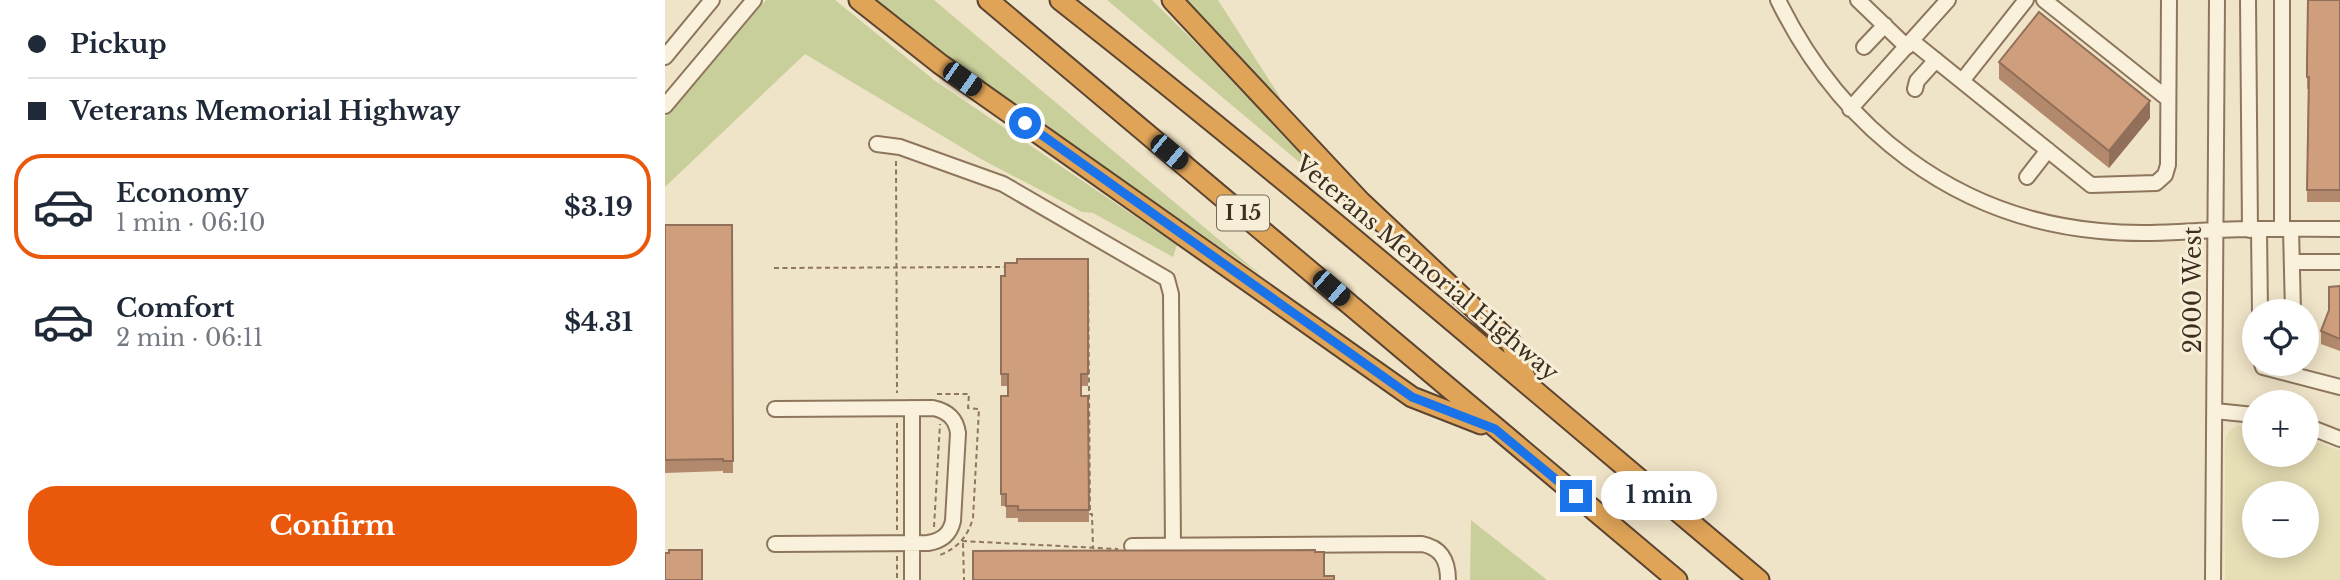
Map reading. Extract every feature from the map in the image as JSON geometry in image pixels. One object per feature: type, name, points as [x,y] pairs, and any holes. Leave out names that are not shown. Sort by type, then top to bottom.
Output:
[{"type":"highway","points":[[859,0],[940,64],[1412,397],[1495,429]]},
{"type":"highway","name":"I 15","points":[[988,0],[1677,580]]},
{"type":"highway","name":"Veterans Memorial Highway","points":[[1060,0],[1174,89],[1528,383],[1759,580]]},
{"type":"highway","points":[[1171,0],[1361,202],[1511,343],[1528,383]]},
{"type":"street","points":[[665,57],[712,0]]},
{"type":"street","points":[[665,106],[754,0]]},
{"type":"street","points":[[1778,0],[1808,55],[1850,109],[1909,160],[1946,184],[1979,200],[2024,216],[2071,228],[2100,231],[2163,234],[2216,230],[2340,229]]},
{"type":"street","points":[[1858,0],[1885,25],[1936,60],[2091,185],[2156,183],[2165,175],[2168,165],[2169,0]]},
{"type":"street","points":[[1850,109],[1948,0]]},
{"type":"street","points":[[1962,81],[2026,0]]},
{"type":"street","points":[[2044,0],[2168,99]]},
{"type":"street","name":"2000 West","points":[[2213,580],[2217,0]]},
{"type":"street","points":[[2248,0],[2254,230],[2259,299]]},
{"type":"street","points":[[2282,0],[2287,229],[2292,262],[2293,299]]},
{"type":"street","points":[[1864,47],[1885,25]]},
{"type":"street","points":[[1916,89],[1917,81],[1936,60]]},
{"type":"street","points":[[877,144],[896,146],[1013,189],[1167,279],[1171,294],[1173,546]]},
{"type":"street","points":[[2027,177],[2048,150]]},
{"type":"street","points":[[2292,262],[2340,262]]},
{"type":"street","points":[[2311,376],[2340,387]]},
{"type":"street","points":[[775,409],[940,410],[953,419],[958,433],[953,521],[949,532],[937,541],[775,544]]},
{"type":"street","points":[[904,409],[904,543],[912,580]]},
{"type":"street","points":[[2215,411],[2242,414]]},
{"type":"street","points":[[2319,431],[2340,439]]},
{"type":"street","points":[[1132,546],[1422,544],[1434,548],[1443,556],[1448,580]]},
{"type":"path","points":[[896,146],[896,267],[904,409],[904,543],[897,580]]},
{"type":"path","points":[[775,268],[1007,267]]},
{"type":"path","points":[[1089,267],[1090,514],[1093,549]]},
{"type":"path","points":[[941,394],[937,541],[1093,549],[1132,549],[1132,546]]},
{"type":"path","points":[[962,541],[964,580]]},
{"type":"shaded area","points":[[2236,425],[2242,426],[2242,467],[2319,467],[2319,443],[2340,451],[2340,580],[2225,580],[2227,434]]},
{"type":"green space","points":[[766,0],[835,0],[934,80],[1177,245],[1173,257],[1093,213],[1082,212],[981,159],[805,54],[665,187],[665,117]]},
{"type":"green space","points":[[871,0],[934,0],[1261,275],[928,46]]},
{"type":"green space","points":[[1107,0],[1152,0],[1387,236]]},
{"type":"green space","points":[[1181,0],[1218,0],[1280,97],[1276,100]]},
{"type":"green space","points":[[1471,520],[1547,580],[1470,580]]},
{"type":"building","points":[[2308,0],[2340,0],[2340,190],[2307,190]]},
{"type":"building","points":[[2039,12],[2150,101],[2109,151],[1999,62]]},
{"type":"building","points":[[665,225],[732,225],[733,461],[665,460]]},
{"type":"building","points":[[1017,259],[1088,259],[1088,374],[1081,374],[1081,396],[1088,396],[1089,510],[1018,510],[1018,506],[1006,506],[1006,494],[1001,494],[1001,396],[1008,396],[1008,374],[1001,374],[1001,276],[1005,276],[1005,263],[1017,263]]},
{"type":"building","points":[[2340,286],[2340,339],[2321,331],[2329,310],[2329,287]]},
{"type":"building","points":[[669,550],[702,550],[702,580],[665,580],[665,553],[669,553]]},
{"type":"building","points":[[973,551],[1324,552],[1324,576],[1334,576],[1334,580],[973,580]]},
{"type":"route","points":[[1025,123],[1412,397],[1495,429],[1576,496]]}]
